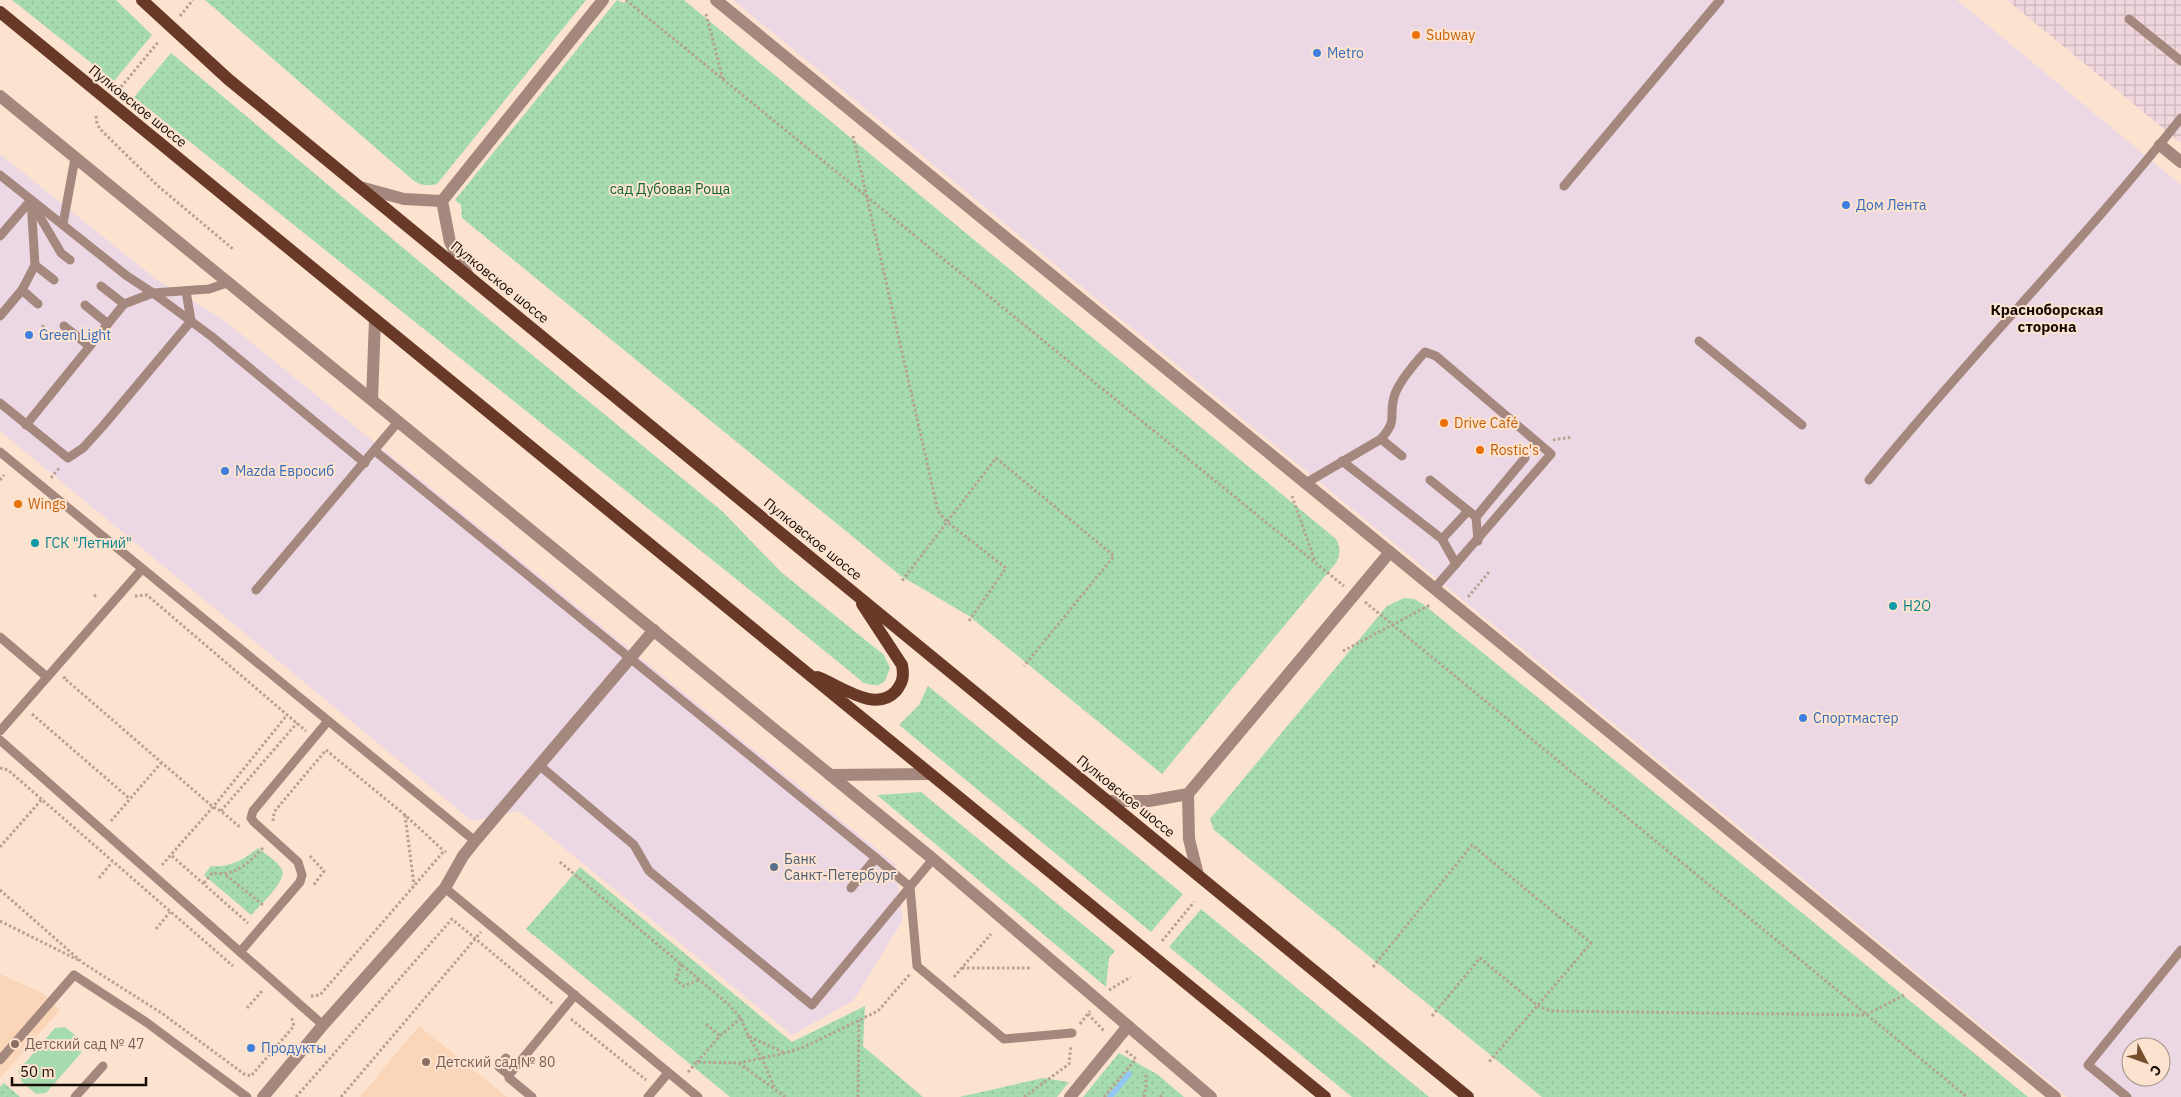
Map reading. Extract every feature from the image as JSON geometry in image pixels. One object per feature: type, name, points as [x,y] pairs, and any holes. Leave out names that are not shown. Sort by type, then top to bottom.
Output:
[{"type":"main road","name":"Пулковское шоссе","points":[[142,0],[228,79],[1468,1097]]},
{"type":"main road","name":"Пулковское шоссе","points":[[0,12],[1325,1097]]},
{"type":"main road","points":[[808,674],[873,701],[888,698],[901,684],[904,676],[902,665],[856,594]]},
{"type":"street","points":[[468,275],[450,242],[442,201],[603,0]]},
{"type":"street","points":[[716,0],[2055,1097]]},
{"type":"street","points":[[0,96],[932,859],[1211,1097]]},
{"type":"street","points":[[2160,145],[2181,162]]},
{"type":"street","points":[[360,187],[404,199],[442,201]]},
{"type":"street","points":[[372,400],[375,319]]},
{"type":"street","points":[[1108,801],[1149,801],[1188,794],[1390,552]]},
{"type":"street","points":[[263,1097],[322,1025],[445,888],[475,840],[654,630]]},
{"type":"street","points":[[830,775],[930,774]]},
{"type":"street","points":[[1188,794],[1189,839],[1198,875]]},
{"type":"street","points":[[1070,1097],[1128,1026]]},
{"type":"lane","points":[[1564,186],[1720,0]]},
{"type":"lane","points":[[2129,19],[2181,61]]},
{"type":"lane","points":[[1869,480],[1905,435],[2180,122]]},
{"type":"lane","points":[[64,224],[75,158]]},
{"type":"lane","points":[[0,175],[128,276],[191,321],[365,463]]},
{"type":"lane","points":[[0,236],[31,200]]},
{"type":"lane","points":[[31,200],[61,253],[70,260]]},
{"type":"lane","points":[[0,316],[22,290],[35,265],[31,200]]},
{"type":"lane","points":[[35,265],[54,280]]},
{"type":"lane","points":[[26,425],[124,304],[153,293],[209,289],[227,283]]},
{"type":"lane","points":[[101,286],[124,304]]},
{"type":"lane","points":[[22,290],[38,304]]},
{"type":"lane","points":[[0,403],[68,458],[83,448],[103,426],[191,321],[186,291]]},
{"type":"lane","points":[[85,305],[108,324]]},
{"type":"lane","points":[[64,326],[89,346]]},
{"type":"lane","points":[[1699,341],[1802,425]]},
{"type":"lane","points":[[1306,484],[1381,439],[1392,426],[1394,396],[1412,366],[1425,352],[1436,356],[1551,454],[1478,541],[1434,589]]},
{"type":"lane","points":[[256,590],[398,422]]},
{"type":"lane","points":[[1381,439],[1402,456]]},
{"type":"lane","points":[[375,451],[910,887],[917,966],[1004,1039],[1072,1033]]},
{"type":"lane","points":[[2,457],[475,840]]},
{"type":"lane","points":[[1476,518],[1525,458]]},
{"type":"lane","points":[[1342,461],[1442,539],[1456,564]]},
{"type":"lane","points":[[1430,480],[1476,518],[1478,541]]},
{"type":"lane","points":[[1442,539],[1468,511]]},
{"type":"lane","points":[[0,732],[142,569]]},
{"type":"lane","points":[[0,637],[47,677]]},
{"type":"lane","points":[[240,952],[300,882],[302,875],[298,862],[254,822],[251,818],[253,812],[328,721]]},
{"type":"lane","points":[[0,740],[322,1025]]},
{"type":"lane","points":[[539,765],[634,845],[649,871],[812,1005],[932,859]]},
{"type":"lane","points":[[851,888],[876,858]]},
{"type":"lane","points":[[445,888],[698,1097]]},
{"type":"lane","points":[[2127,1097],[2088,1065],[2181,950]]},
{"type":"lane","points":[[0,1060],[74,975],[146,1022],[247,1097]]},
{"type":"lane","points":[[509,1075],[575,995]]},
{"type":"lane","points":[[506,1058],[499,1067],[532,1097]]},
{"type":"lane","points":[[75,1097],[103,1066]]},
{"type":"lane","points":[[648,1097],[668,1073]]},
{"type":"path","points":[[180,16],[193,0]]},
{"type":"path","points":[[626,0],[1332,577]]},
{"type":"path","points":[[706,14],[723,80]]},
{"type":"path","points":[[121,87],[159,42]]},
{"type":"path","points":[[96,116],[100,129],[152,180],[234,249]]},
{"type":"path","points":[[853,136],[938,511],[947,522],[1006,568],[969,621]]},
{"type":"path","points":[[42,488],[68,458]]},
{"type":"path","points":[[902,581],[996,458],[1114,556],[1024,666]]},
{"type":"path","points":[[0,471],[11,480]]},
{"type":"path","points":[[0,480],[4,475]]},
{"type":"path","points":[[31,496],[46,508]]},
{"type":"path","points":[[1292,496],[1316,564]]},
{"type":"path","points":[[31,510],[38,502]]},
{"type":"path","points":[[92,606],[103,592]]},
{"type":"path","points":[[94,595],[98,598]]},
{"type":"path","points":[[132,597],[147,595],[460,863]]},
{"type":"path","points":[[1343,651],[1430,605]]},
{"type":"path","points":[[1376,611],[1967,1097]]},
{"type":"path","points":[[58,686],[70,671]]},
{"type":"path","points":[[64,678],[161,763],[242,829]]},
{"type":"path","points":[[38,707],[32,715],[130,799]]},
{"type":"path","points":[[158,864],[163,865],[172,856],[287,715]]},
{"type":"path","points":[[221,811],[297,723]]},
{"type":"path","points":[[276,827],[272,820],[274,812],[326,750]]},
{"type":"path","points":[[117,828],[110,822],[161,763]]},
{"type":"path","points":[[0,768],[8,770],[234,966]]},
{"type":"path","points":[[0,847],[42,800]]},
{"type":"path","points":[[405,815],[414,885]]},
{"type":"path","points":[[256,842],[270,854]]},
{"type":"path","points":[[1373,967],[1472,845],[1591,943],[1489,1062]]},
{"type":"path","points":[[226,875],[247,865],[263,848]]},
{"type":"path","points":[[292,1017],[310,996],[320,994],[444,851]]},
{"type":"path","points":[[306,852],[321,865],[324,871],[307,892]]},
{"type":"path","points":[[172,856],[248,923]]},
{"type":"path","points":[[99,878],[112,862]]},
{"type":"path","points":[[560,862],[681,964],[740,1018],[748,1036],[762,1058],[775,1089]]},
{"type":"path","points":[[203,883],[212,873],[226,875],[263,905]]},
{"type":"path","points":[[0,890],[83,963]]},
{"type":"path","points":[[258,911],[269,898]]},
{"type":"path","points":[[1162,941],[1194,902]]},
{"type":"path","points":[[156,928],[170,912]]},
{"type":"path","points":[[220,954],[253,917]]},
{"type":"path","points":[[296,1097],[452,919],[655,1088]]},
{"type":"path","points":[[0,921],[83,963],[163,1014],[244,1074],[251,1076],[294,1026],[292,1017],[284,1010]]},
{"type":"path","points":[[341,1097],[488,923]]},
{"type":"path","points":[[954,977],[991,934]]},
{"type":"path","points":[[1432,1016],[1480,958],[1538,1006],[1551,1011],[1866,1015],[1902,996]]},
{"type":"path","points":[[681,964],[676,980],[683,986],[699,980]]},
{"type":"path","points":[[697,1062],[739,1063],[804,1047],[878,1011],[917,966]]},
{"type":"path","points":[[962,968],[1032,968]]},
{"type":"path","points":[[255,985],[270,997]]},
{"type":"path","points":[[247,1008],[262,991]]},
{"type":"path","points":[[680,1082],[720,1036],[740,1018]]},
{"type":"path","points":[[858,1097],[859,1020]]},
{"type":"path","points":[[706,1024],[720,1036]]},
{"type":"path","points":[[1024,1097],[1068,1064],[1072,1033]]},
{"type":"path","points":[[748,1036],[785,1053]]},
{"type":"path","points":[[1104,1097],[1136,1059]]},
{"type":"path","points":[[739,1063],[785,1097]]},
{"type":"path","points":[[1144,1097],[1146,1072]]},
{"type":"path","points":[[1160,1097],[1164,1092]]},
{"type":"shaded area","points":[[733,0],[1957,0],[2181,185],[2181,1097],[2068,1097]]},
{"type":"shaded area","points":[[2007,0],[2181,0],[2181,143],[2074,55]]},
{"type":"shaded area","points":[[0,154],[157,280],[221,318],[895,864],[903,920],[853,1001],[792,1035],[519,811],[472,821],[0,431]]},
{"type":"shaded area","name":"Детский сад № 47","points":[[0,974],[44,994],[60,1010],[0,1078]]},
{"type":"shaded area","name":"Детский сад № 80","points":[[419,1026],[507,1097],[360,1097]]},
{"type":"green space","points":[[12,0],[116,0],[152,35],[114,81]]},
{"type":"green space","points":[[205,0],[586,0],[437,184],[428,185],[414,181]]},
{"type":"green space","name":"сад Дубовая Роща","points":[[617,0],[624,3],[626,0],[684,0],[1336,539],[1339,551],[1336,563],[1162,774],[969,616],[901,576],[462,218],[461,205],[455,200]]},
{"type":"green space","points":[[171,53],[451,288],[722,511],[781,572],[884,655],[890,668],[885,681],[879,685],[864,683],[134,97]]},
{"type":"green space","points":[[1404,598],[1414,599],[1423,604],[2028,1097],[1542,1097],[1214,830],[1210,819],[1387,606]]},
{"type":"green space","points":[[928,686],[1183,894],[1151,932],[899,725],[919,705]]},
{"type":"green space","points":[[921,792],[1115,951],[1109,958],[1106,987],[877,795]]},
{"type":"green space","points":[[258,848],[278,864],[282,870],[282,875],[266,900],[251,915],[204,875],[211,866],[224,866],[236,862]]},
{"type":"green space","points":[[580,867],[792,1042],[865,1006],[863,1046],[923,1097],[730,1097],[526,929]]},
{"type":"green space","points":[[1201,909],[1429,1097],[1352,1097],[1169,947]]},
{"type":"green space","points":[[65,1027],[80,1039],[81,1053],[46,1093],[36,1094],[21,1081],[18,1071],[55,1028]]},
{"type":"green space","points":[[1119,1053],[1157,1074],[1184,1097],[1083,1097]]},
{"type":"green space","points":[[1043,1078],[1069,1082],[1057,1097],[959,1097]]},
{"type":"green space","points":[[4,1083],[20,1097],[0,1097],[0,1087]]},
{"type":"waterway","points":[[1110,1097],[1129,1074]]},
{"type":"place","name":"Subway","points":[[1416,35]]},
{"type":"place","name":"Metro","points":[[1317,53]]},
{"type":"place","name":"Дом Лента","points":[[1846,205]]},
{"type":"place","name":"Green Light","points":[[29,335]]},
{"type":"place","name":"Drive Café","points":[[1444,423]]},
{"type":"place","name":"Rostic's","points":[[1480,450]]},
{"type":"place","name":"Mazda Евросиб","points":[[225,471]]},
{"type":"place","name":"Wings","points":[[18,504]]},
{"type":"place","name":"ГСК \"Летний\"","points":[[35,543]]},
{"type":"place","name":"H2O","points":[[1893,606]]},
{"type":"place","name":"Спортмастер","points":[[1803,718]]},
{"type":"place","name":"Банк Санкт-Петербург","points":[[774,867]]},
{"type":"place","name":"Детский сад № 47","points":[[15,1044]]},
{"type":"place","name":"Продукты","points":[[251,1048]]},
{"type":"place","name":"Детский сад № 80","points":[[426,1062]]},
{"type":"district","name":"Красноборская сторона","points":[[2047,318]]}]
